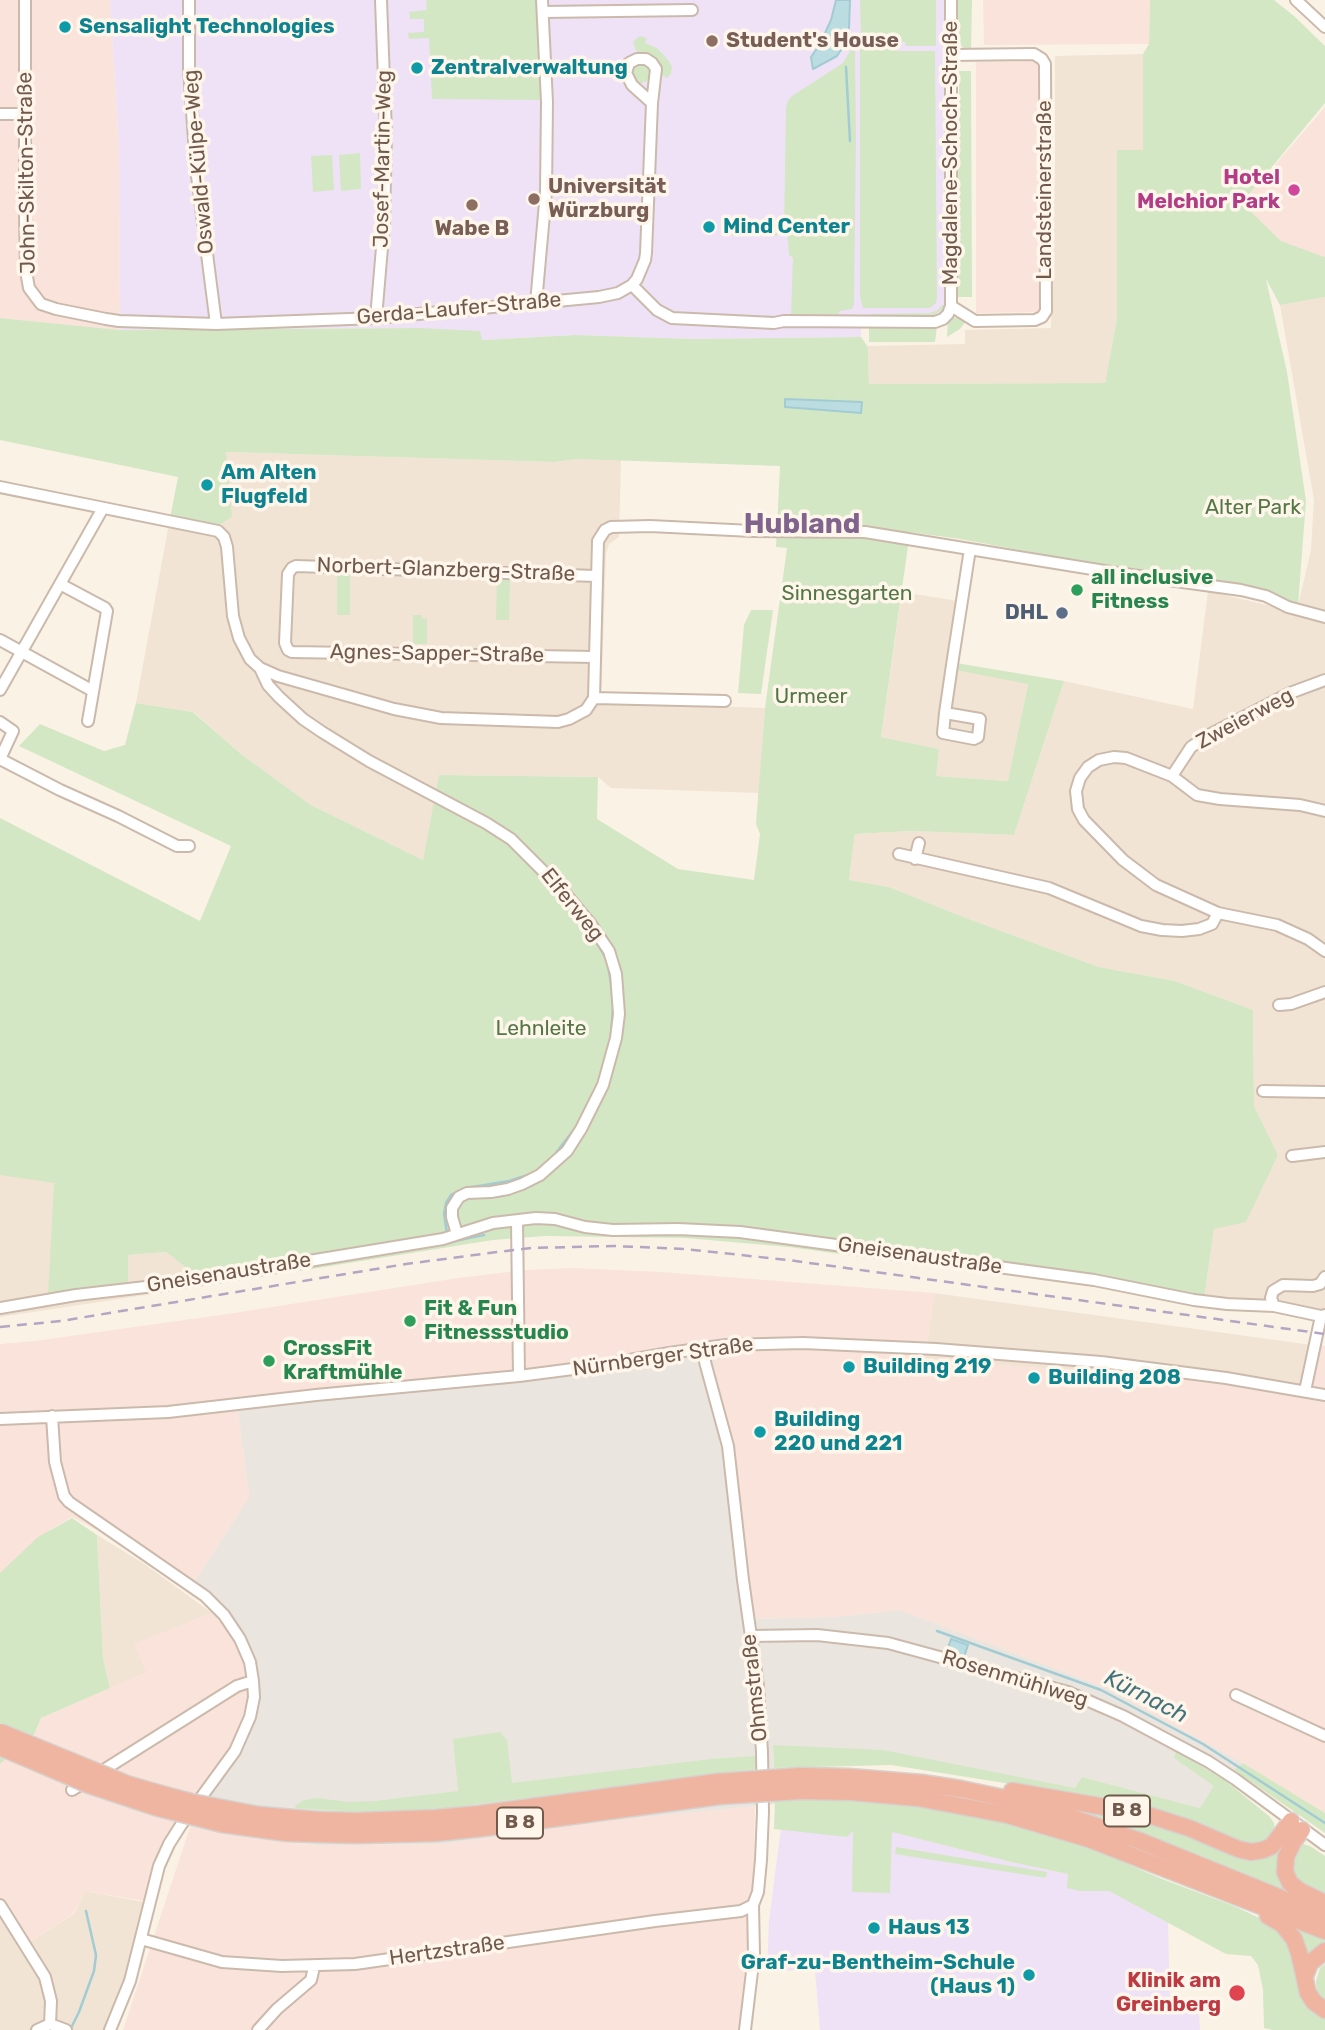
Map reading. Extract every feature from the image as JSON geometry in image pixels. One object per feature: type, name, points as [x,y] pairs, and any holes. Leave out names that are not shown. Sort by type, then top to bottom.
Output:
[{"type":"highway","name":"B 8","points":[[0,1732],[127,1784],[191,1802],[318,1827],[390,1835],[460,1830],[719,1789],[882,1779],[961,1789],[1013,1800],[1140,1841],[1325,1916]]},
{"type":"highway","name":"B 8","points":[[0,1747],[89,1785],[188,1816],[258,1829],[318,1827]]},
{"type":"highway","name":"B 8","points":[[801,1783],[918,1798],[1008,1815],[1089,1839],[1325,1931]]},
{"type":"highway","name":"B 8","points":[[961,1789],[1002,1789],[1145,1814],[1251,1852],[1272,1846],[1297,1825]]},
{"type":"highway","points":[[1297,1825],[1286,1857],[1285,1872],[1290,1883],[1300,1891],[1325,1903]]},
{"type":"highway","name":"B 8","points":[[1253,1902],[1258,1910],[1282,1924],[1290,1934],[1297,1945],[1308,1993],[1314,2002],[1325,2010]]},
{"type":"highway","points":[[1305,1976],[1310,1963],[1325,1951]]},
{"type":"street","name":"John-Skilton-Straße","points":[[25,0],[26,271],[29,288],[41,304],[118,321]]},
{"type":"street","name":"Oswald-Külpe-Weg","points":[[189,0],[189,69],[194,145],[216,324]]},
{"type":"street","name":"Josef-Martin-Weg","points":[[376,318],[384,224],[386,133],[381,0]]},
{"type":"street","points":[[536,303],[546,192],[547,102],[542,0]]},
{"type":"street","name":"Magdalene-Schoch-Straße","points":[[951,0],[951,306]]},
{"type":"street","points":[[1296,0],[1325,27]]},
{"type":"street","points":[[543,12],[692,10]]},
{"type":"street","name":"Landsteinerstraße","points":[[951,55],[1034,54],[1045,64],[1046,311],[1042,317],[1035,320],[975,321],[951,306]]},
{"type":"street","points":[[652,103],[645,260],[632,285],[657,310],[672,318],[774,323],[935,322],[948,314],[951,306]]},
{"type":"street","points":[[0,114],[25,114]]},
{"type":"street","name":"Gerda-Laufer-Straße","points":[[118,321],[216,324],[376,318],[608,296],[632,285]]},
{"type":"street","points":[[0,487],[103,508],[0,690]]},
{"type":"street","name":"Elferweg","points":[[103,508],[218,531],[224,537],[227,547],[233,617],[239,638],[250,659],[260,668],[268,685],[279,698],[303,719],[369,761],[511,839],[564,892],[609,951],[616,974],[619,1014],[616,1038],[603,1085],[581,1129],[567,1151],[540,1175],[508,1189],[459,1197],[452,1208],[457,1234]]},
{"type":"street","points":[[260,668],[278,676],[394,709],[441,718],[558,722],[586,710],[594,698],[598,541],[605,530],[611,527],[865,532],[1117,573],[1241,590],[1325,617]]},
{"type":"street","points":[[945,713],[970,549]]},
{"type":"street","name":"Norbert-Glanzberg-Straße","points":[[285,643],[288,574],[296,566],[596,576]]},
{"type":"street","points":[[60,584],[107,611],[88,721]]},
{"type":"street","points":[[0,640],[93,691]]},
{"type":"street","name":"Agnes-Sapper-Straße","points":[[285,643],[292,652],[595,657]]},
{"type":"street","name":"Zweierweg","points":[[1172,776],[1191,747],[1209,735],[1290,694],[1325,680]]},
{"type":"street","points":[[594,698],[726,701]]},
{"type":"street","points":[[0,722],[13,731],[0,759],[177,846],[189,846]]},
{"type":"street","points":[[1325,811],[1300,805],[1197,795],[1172,776],[1126,758],[1114,757],[1099,760],[1088,767],[1080,778],[1076,791],[1078,809],[1084,820],[1123,860],[1156,885],[1218,913],[1276,925],[1308,939],[1325,951]]},
{"type":"street","points":[[915,859],[919,843]]},
{"type":"street","points":[[898,854],[1049,888],[1141,926],[1162,930],[1199,929],[1212,924],[1218,913]]},
{"type":"street","points":[[1279,1005],[1291,1004],[1325,992]]},
{"type":"street","points":[[1263,1091],[1325,1092]]},
{"type":"street","points":[[1293,1156],[1325,1152]]},
{"type":"street","name":"Gneisenaustraße","points":[[517,1221],[555,1219],[585,1227],[613,1230],[740,1232],[1094,1280],[1194,1300],[1274,1306],[1323,1315],[1305,1391]]},
{"type":"street","points":[[457,1234],[494,1223],[517,1221],[519,1376]]},
{"type":"street","name":"Gneisenaustraße","points":[[0,1308],[76,1295],[163,1285],[443,1239],[457,1234]]},
{"type":"street","points":[[1274,1306],[1270,1298],[1273,1292],[1283,1285],[1313,1286],[1320,1284],[1325,1277]]},
{"type":"street","name":"Nürnberger Straße","points":[[0,1419],[168,1412],[341,1392],[519,1376],[705,1348],[803,1343],[1011,1354],[1156,1368],[1325,1395]]},
{"type":"street","name":"Ohmstraße","points":[[705,1348],[705,1362],[729,1447],[758,1686],[762,1752],[763,1812],[758,1892],[754,1905],[754,1955],[746,2030]]},
{"type":"street","points":[[52,1416],[55,1462],[64,1496],[205,1596],[224,1615],[240,1639],[250,1662],[253,1681],[254,1697],[246,1730],[236,1751],[181,1825],[159,1866],[130,1981],[110,2030]]},
{"type":"street","name":"Rosenmühlweg","points":[[751,1636],[817,1635],[888,1643],[1068,1692],[1124,1716],[1182,1747],[1235,1779],[1325,1845]]},
{"type":"street","points":[[72,1790],[237,1686],[253,1681]]},
{"type":"street","points":[[1236,1695],[1325,1735]]},
{"type":"street","points":[[0,1905],[45,1976],[51,2001],[50,2024]]},
{"type":"street","name":"Hertzstraße","points":[[141,1939],[222,1962],[282,1966],[355,1964],[741,1911],[754,1905]]},
{"type":"street","points":[[258,2030],[277,2009],[312,1980],[314,1966]]},
{"type":"street","points":[[37,2030],[50,2024],[65,2030]]},
{"type":"shaded area","points":[[0,0],[110,0],[119,151],[120,330],[0,318]]},
{"type":"shaded area","name":"Universität Würzburg","points":[[110,0],[947,0],[947,308],[934,318],[861,319],[861,337],[693,339],[576,335],[481,340],[420,328],[120,330],[119,151]]},
{"type":"shaded area","points":[[983,0],[1150,0],[1149,44],[984,45]]},
{"type":"shaded area","points":[[1143,54],[1143,150],[1117,150],[1117,318],[1105,383],[869,384],[868,346],[965,344],[965,330],[1051,328],[1055,56]]},
{"type":"shaded area","points":[[1038,61],[1039,312],[976,313],[976,62]]},
{"type":"shaded area","points":[[1325,107],[1325,257],[1281,241],[1242,203]]},
{"type":"shaded area","points":[[1325,297],[1325,611],[1298,605],[1311,550],[1314,500],[1280,305]]},
{"type":"shaded area","points":[[226,452],[555,462],[577,459],[621,460],[619,537],[609,544],[606,554],[601,702],[765,708],[759,793],[611,788],[598,777],[440,775],[423,860],[311,805],[241,754],[194,712],[136,703],[170,518]]},
{"type":"shaded area","points":[[1208,591],[1325,619],[1325,1315],[1204,1299],[1214,1229],[1278,1155],[1254,1106],[1253,1010],[1175,981],[1099,967],[889,887],[849,880],[855,834],[912,831],[1014,835],[1064,681],[1193,709]]},
{"type":"shaded area","points":[[902,592],[958,601],[955,670],[1028,683],[1009,781],[935,776],[939,749],[881,737]]},
{"type":"shaded area","points":[[0,1173],[55,1182],[128,1285],[128,1255],[166,1252],[184,1266],[186,1289],[0,1317]]},
{"type":"shaded area","points":[[572,1268],[661,1272],[934,1293],[925,1360],[1226,1378],[1303,1387],[1312,1345],[1325,1346],[1325,1813],[1243,1763],[1104,1687],[900,1610],[836,1617],[752,1619],[739,1525],[734,1448],[713,1364],[715,1358],[721,1354],[237,1404],[249,1497],[195,1581],[72,1517],[51,1529],[0,1574],[0,1344],[234,1313],[458,1278],[525,1270]]},
{"type":"shaded area","points":[[934,1293],[1312,1345],[1303,1387],[1226,1378],[925,1360]]},
{"type":"shaded area","points":[[678,1352],[722,1353],[715,1359],[714,1372],[734,1448],[739,1525],[752,1619],[836,1617],[900,1610],[1104,1687],[1243,1763],[1215,1786],[1200,1808],[1082,1777],[1076,1788],[773,1746],[776,1804],[596,1822],[444,1844],[317,1845],[190,1827],[209,1777],[238,1731],[248,1701],[244,1664],[239,1648],[212,1613],[195,1581],[249,1497],[237,1404]]},
{"type":"shaded area","points":[[97,1535],[143,1563],[212,1613],[135,1644],[147,1672],[110,1688],[103,1659]]},
{"type":"shaded area","points":[[212,1613],[239,1648],[244,1664],[248,1701],[238,1730],[225,1755],[162,1846],[144,1901],[85,1891],[73,1914],[28,1943],[0,1901],[0,1764],[34,1736],[41,1718],[146,1672],[134,1644]]},
{"type":"shaded area","points":[[755,1806],[752,1955],[742,2030],[123,2030],[190,1827],[317,1845],[444,1844],[596,1822]]},
{"type":"shaded area","points":[[781,1828],[847,1837],[852,1831],[893,1832],[1068,1874],[1080,1891],[1109,1891],[1168,1922],[1170,2004],[1199,2014],[1200,2030],[820,2030],[815,1971],[767,1970],[769,1921]]},
{"type":"shaded area","points":[[85,1891],[144,1902],[125,1979],[109,2023],[104,2030],[0,2030],[0,1902],[28,1943],[74,1914]]},
{"type":"green space","points":[[426,0],[536,0],[542,74],[541,100],[432,99],[429,38],[409,39],[408,33],[424,32],[424,19],[410,19],[409,12],[427,10]]},
{"type":"green space","points":[[860,0],[936,0],[936,46],[906,46],[905,42],[865,42],[861,37]]},
{"type":"green space","points":[[958,0],[972,0],[971,51],[962,47],[958,38]]},
{"type":"green space","name":"Lehnleite","points":[[1150,0],[1274,0],[1325,46],[1325,103],[1242,203],[1281,241],[1325,257],[1325,297],[1280,305],[1266,279],[1287,372],[1306,501],[1298,605],[1258,590],[910,532],[881,737],[939,749],[936,776],[1008,781],[1028,684],[955,670],[956,663],[1064,681],[1014,835],[912,831],[855,834],[849,880],[889,887],[1099,967],[1175,981],[1253,1010],[1254,1106],[1278,1155],[1246,1222],[1214,1229],[1204,1299],[936,1256],[935,1267],[789,1247],[685,1238],[545,1236],[493,1240],[186,1289],[184,1266],[166,1252],[128,1255],[128,1286],[48,1296],[54,1183],[0,1175],[0,818],[200,921],[231,846],[19,746],[40,724],[104,751],[125,745],[136,703],[193,712],[241,754],[311,805],[423,860],[439,775],[598,777],[597,819],[678,869],[754,880],[760,834],[756,824],[765,708],[787,548],[776,547],[780,466],[226,452],[232,517],[216,527],[170,518],[178,477],[0,440],[0,318],[120,330],[420,328],[480,331],[482,340],[576,335],[693,339],[861,337],[868,347],[869,384],[1105,383],[1117,318],[1117,150],[1143,150],[1143,54],[1149,44]]},
{"type":"green space","points":[[642,36],[647,39],[645,43],[657,48],[669,61],[672,67],[667,78],[662,75],[660,62],[652,55],[637,52],[633,42]]},
{"type":"green space","points":[[860,46],[896,47],[897,51],[935,51],[937,299],[930,308],[863,308],[860,297]]},
{"type":"green space","points":[[852,48],[855,48],[856,138],[854,304],[852,309],[840,311],[837,317],[791,317],[793,258],[789,255],[787,231],[784,230],[786,107],[792,96],[843,63]]},
{"type":"green space","points":[[641,63],[648,66],[651,73],[648,80],[641,83],[634,80],[631,73],[634,66]]},
{"type":"green space","points":[[959,71],[971,71],[972,297],[955,297],[955,100],[959,99]]},
{"type":"green space","points":[[360,153],[361,189],[341,191],[339,155]]},
{"type":"green space","points":[[332,155],[334,190],[313,192],[311,156]]},
{"type":"green space","points":[[732,231],[777,233],[777,236],[732,236]]},
{"type":"green space","points":[[945,305],[942,310],[932,316],[869,317],[871,314],[930,313]]},
{"type":"green space","points":[[953,318],[966,321],[960,329],[947,337],[948,321]]},
{"type":"green space","points":[[869,326],[937,326],[935,342],[869,342]]},
{"type":"green space","points":[[337,573],[350,573],[350,615],[337,615]]},
{"type":"green space","points":[[497,578],[510,578],[509,620],[496,620]]},
{"type":"green space","points":[[751,610],[773,610],[761,694],[738,693],[744,625]]},
{"type":"green space","points":[[413,615],[422,615],[422,618],[427,619],[427,644],[413,644]]},
{"type":"green space","points":[[72,1518],[97,1535],[103,1659],[110,1688],[41,1718],[34,1735],[0,1764],[0,1573],[38,1537]]},
{"type":"green space","points":[[500,1732],[507,1740],[512,1783],[755,1756],[756,1769],[430,1810],[376,1813],[295,1808],[304,1800],[317,1798],[349,1802],[375,1801],[458,1791],[453,1739]]},
{"type":"green space","points":[[773,1745],[883,1750],[1075,1788],[1082,1777],[1200,1808],[1214,1786],[1174,1758],[1176,1752],[1222,1778],[1269,1816],[1274,1823],[1275,1837],[1255,1848],[1011,1784],[891,1765],[774,1768]]},
{"type":"green space","points":[[1243,1763],[1325,1813],[1325,1833],[1234,1770]]},
{"type":"green space","points":[[816,1797],[965,1811],[1077,1842],[1162,1879],[1234,1906],[1272,1924],[1290,1942],[1315,2012],[1325,2018],[1325,2030],[1264,2028],[1263,1990],[1258,1965],[1251,1956],[1226,1954],[1109,1891],[1067,1888],[1068,1874],[892,1832],[890,1893],[852,1892],[853,1831],[847,1837],[774,1829],[775,1800]]},
{"type":"green space","points":[[1022,1797],[1122,1814],[1232,1851],[1281,1843],[1285,1846],[1296,1894],[1095,1817]]},
{"type":"green space","points":[[1303,1844],[1325,1856],[1325,1897],[1303,1888],[1292,1870],[1292,1860]]},
{"type":"green space","points":[[896,1847],[1047,1872],[1046,1878],[895,1854]]},
{"type":"green space","points":[[1286,1922],[1325,1937],[1325,1945],[1308,1959]]},
{"type":"green space","points":[[1325,1964],[1325,2002],[1317,1991],[1316,1981],[1320,1968]]},
{"type":"water","points":[[836,0],[850,0],[849,28],[845,44],[837,56],[813,69],[811,57],[831,20]]},
{"type":"water","points":[[785,399],[862,402],[861,413],[785,407]]},
{"type":"water","points":[[951,1639],[968,1645],[964,1657],[947,1651]]},
{"type":"waterway","points":[[846,67],[850,141]]},
{"type":"waterway","points":[[596,941],[607,960],[611,983],[611,1036]]},
{"type":"waterway","points":[[552,1158],[576,1127]]},
{"type":"waterway","points":[[466,1188],[509,1181],[531,1174]]},
{"type":"waterway","points":[[447,1233],[444,1214],[446,1203],[451,1195],[460,1191]]},
{"type":"waterway","points":[[450,1242],[484,1235]]},
{"type":"waterway","name":"Kürnach","points":[[937,1631],[1101,1690],[1203,1744],[1325,1823]]},
{"type":"waterway","name":"Kürnach","points":[[70,2030],[94,1971],[96,1955],[86,1911]]},
{"type":"railway","points":[[0,1327],[61,1321],[406,1264],[532,1248],[614,1246],[684,1249],[788,1260],[1325,1334]]},
{"type":"place","name":"Sensalight Technologies","points":[[65,27]]},
{"type":"place","name":"Student's House","points":[[712,41]]},
{"type":"place","name":"Zentralverwaltung","points":[[417,68]]},
{"type":"place","name":"Hotel Melchior Park","points":[[1294,190]]},
{"type":"place","name":"Universität Würzburg","points":[[534,199]]},
{"type":"place","name":"Wabe B","points":[[472,205]]},
{"type":"place","name":"Mind Center","points":[[709,227]]},
{"type":"place","name":"Am Alten Flugfeld","points":[[207,485]]},
{"type":"place","name":"all inclusive Fitness","points":[[1077,590]]},
{"type":"place","name":"DHL","points":[[1062,613]]},
{"type":"place","name":"Fit & Fun Fitnessstudio","points":[[410,1321]]},
{"type":"place","name":"CrossFit Kraftmühle","points":[[269,1361]]},
{"type":"place","name":"Building 219","points":[[849,1367]]},
{"type":"place","name":"Building 208","points":[[1034,1378]]},
{"type":"place","name":"Building 220 und 221","points":[[760,1432]]},
{"type":"place","name":"Haus 13","points":[[874,1928]]},
{"type":"place","name":"Graf-zu-Bentheim-Schule (Haus 1)","points":[[1029,1975]]},
{"type":"place","name":"Klinik am Greinberg","points":[[1237,1993]]},
{"type":"district","name":"Hubland","points":[[802,525]]},
{"type":"park label","name":"Alter Park","points":[[1253,508]]},
{"type":"park label","name":"Sinnesgarten","points":[[847,594]]},
{"type":"park label","name":"Urmeer","points":[[811,697]]}]
